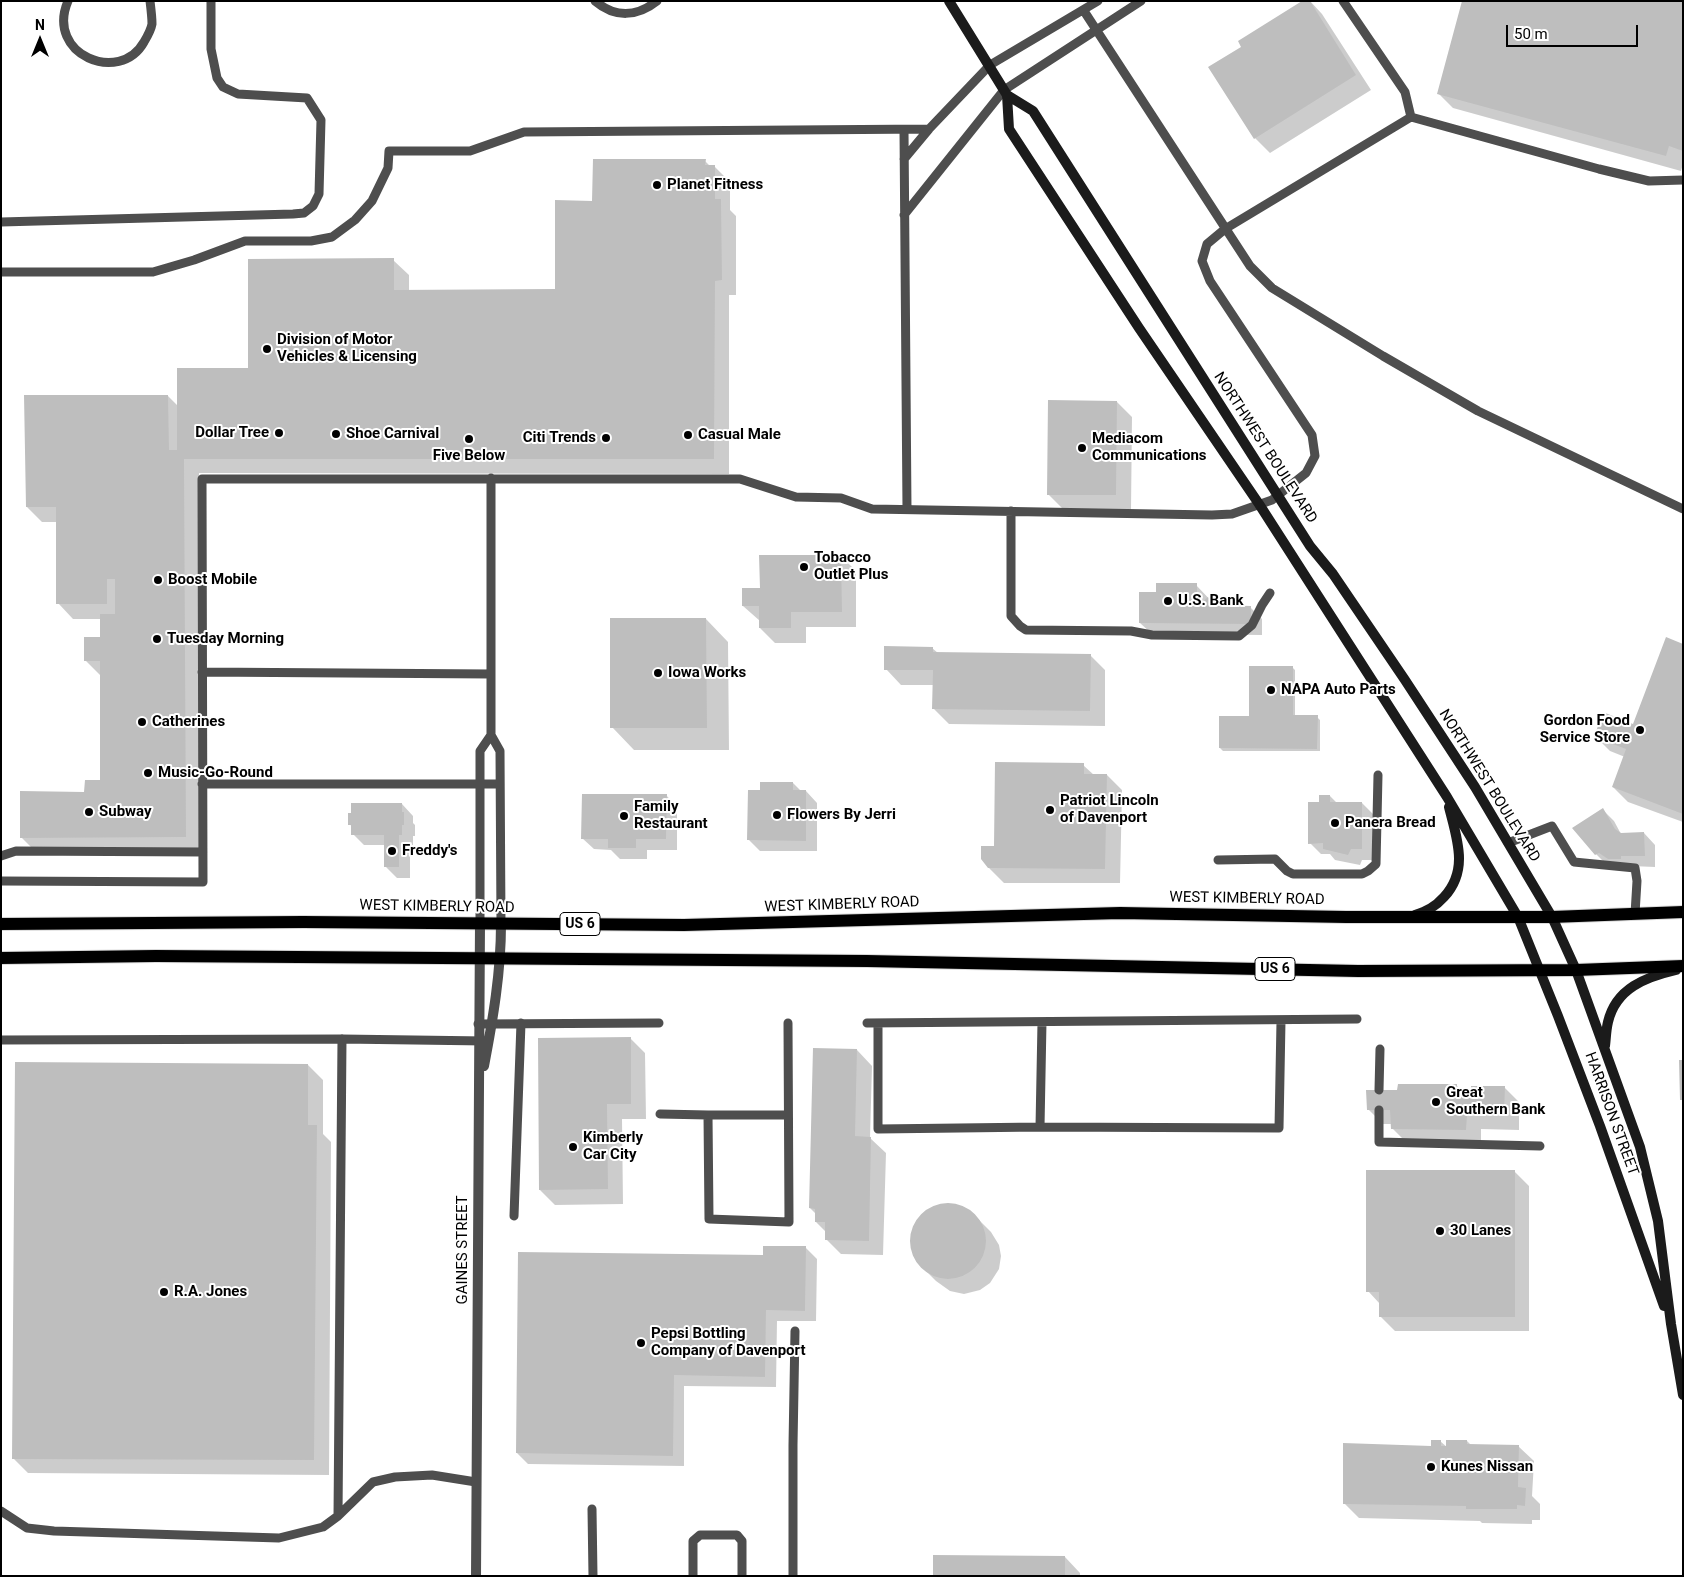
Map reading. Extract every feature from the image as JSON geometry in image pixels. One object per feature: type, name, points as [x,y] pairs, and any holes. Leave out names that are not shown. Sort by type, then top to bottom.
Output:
[{"type":"main road","name":"NORTHWEST BOULEVARD","points":[[949,1],[1006,92],[1033,111],[1310,546],[1333,574],[1475,787],[1552,917]]},
{"type":"main road","points":[[1006,92],[1008,129],[1139,328],[1259,504],[1447,797],[1518,917]]},
{"type":"main road","points":[[1409,917],[1434,907],[1451,889],[1458,873],[1460,863],[1458,847],[1447,797]]},
{"type":"main road","name":"WEST KIMBERLY ROAD","points":[[1,924],[294,922],[692,925],[1120,913],[1552,917],[1683,912]]},
{"type":"main road","name":"HARRISON STREET","points":[[1518,917],[1602,1133],[1671,1324]]},
{"type":"main road","name":"HARRISON STREET","points":[[1552,917],[1576,970],[1645,1165],[1658,1221],[1671,1324],[1683,1396]]},
{"type":"main road","name":"US 6","points":[[1,958],[156,956],[934,962],[1358,971],[1576,970],[1683,967]]},
{"type":"main road","points":[[1605,1049],[1608,1022],[1614,1004],[1623,994],[1636,983],[1683,967]]},
{"type":"street","name":"GAINES STREET","points":[[476,1576],[479,1090],[484,1041],[478,1024],[480,924]]},
{"type":"street","points":[[484,1041],[492,1023],[501,958],[501,924]]},
{"type":"lane","points":[[68,1],[65,10],[64,26],[70,45],[91,59],[104,63],[117,62],[140,49],[152,26],[150,1]]},
{"type":"lane","points":[[1,222],[293,214],[304,213],[313,206],[319,194],[321,120],[307,98],[238,94],[223,87],[217,78],[211,49],[211,1]]},
{"type":"lane","points":[[595,1],[602,8],[617,13],[633,13],[647,9],[657,1]]},
{"type":"lane","points":[[904,159],[929,129],[990,66],[1098,1]]},
{"type":"lane","points":[[904,215],[1006,92],[1142,1]]},
{"type":"lane","points":[[1343,1],[1405,92],[1411,117]]},
{"type":"lane","points":[[1084,11],[1225,230],[1250,266],[1272,288],[1344,333],[1478,411],[1683,509]]},
{"type":"lane","points":[[1,881],[203,882],[202,479],[740,479],[796,497],[841,498],[872,510],[1232,514],[1272,500],[1306,473],[1315,456],[1312,435],[1210,281],[1202,261],[1207,244],[1225,230],[1411,117],[1649,182],[1683,180]]},
{"type":"lane","points":[[1,272],[153,272],[194,260],[245,241],[311,241],[332,236],[355,220],[372,201],[388,168],[389,152],[470,152],[524,132],[929,129]]},
{"type":"lane","points":[[904,130],[907,509]]},
{"type":"lane","points":[[491,478],[491,735],[500,751],[501,924]]},
{"type":"lane","points":[[1010,511],[1011,616],[1026,630],[1131,631],[1152,635],[1238,636],[1252,625],[1270,593]]},
{"type":"lane","points":[[202,672],[491,674]]},
{"type":"lane","points":[[480,924],[480,751],[491,735]]},
{"type":"lane","points":[[1218,860],[1275,859],[1286,871],[1293,874],[1362,874],[1368,871],[1376,864],[1378,775]]},
{"type":"lane","points":[[202,784],[500,784]]},
{"type":"lane","points":[[1508,843],[1552,826],[1574,862],[1635,868],[1637,881],[1635,914]]},
{"type":"lane","points":[[1,856],[16,851],[203,852]]},
{"type":"lane","points":[[867,1023],[1357,1020]]},
{"type":"lane","points":[[878,1023],[878,1129],[1040,1127],[1280,1128],[1281,1021]]},
{"type":"lane","points":[[1040,1127],[1042,1022]]},
{"type":"lane","points":[[514,1216],[521,1023]]},
{"type":"lane","points":[[478,1024],[659,1023]]},
{"type":"lane","points":[[708,1115],[709,1219],[788,1222],[788,1023]]},
{"type":"lane","points":[[1,1040],[484,1041]]},
{"type":"lane","points":[[338,1516],[342,1040]]},
{"type":"lane","points":[[1379,1090],[1380,1050]]},
{"type":"lane","points":[[1379,1110],[1379,1142],[1540,1146]]},
{"type":"lane","points":[[660,1114],[788,1115]]},
{"type":"lane","points":[[794,1576],[793,1445],[795,1331]]},
{"type":"lane","points":[[1,1511],[27,1528],[54,1531],[279,1538],[324,1527],[373,1482],[395,1477],[432,1475],[476,1482]]},
{"type":"lane","points":[[592,1509],[593,1576]]},
{"type":"lane","points":[[693,1576],[693,1541],[700,1535],[737,1535],[742,1541],[742,1576]]},
{"type":"building","points":[[1302,1],[1310,1],[1356,75],[1254,139],[1208,67],[1241,47],[1238,41]]},
{"type":"building","points":[[1462,1],[1683,1],[1683,151],[1669,146],[1666,156],[1437,94]]},
{"type":"building","points":[[593,159],[706,159],[705,165],[715,165],[715,199],[721,199],[722,280],[715,281],[714,459],[184,459],[186,837],[20,838],[20,791],[84,792],[85,780],[100,780],[100,661],[84,661],[84,637],[100,637],[100,614],[115,614],[115,579],[107,579],[107,604],[56,604],[56,507],[26,507],[24,395],[168,395],[169,450],[177,450],[177,368],[248,368],[248,259],[394,258],[394,290],[555,289],[555,200],[592,201]]},
{"type":"building","name":"Mediacom Communications","points":[[1048,400],[1117,401],[1116,495],[1047,495]]},
{"type":"building","points":[[759,555],[841,555],[842,612],[791,612],[791,628],[759,628],[759,606],[742,606],[742,588],[760,588]]},
{"type":"building","name":"U.S. Bank","points":[[1156,583],[1197,583],[1197,607],[1208,597],[1214,605],[1251,606],[1251,624],[1139,623],[1139,592],[1156,592]]},
{"type":"building","name":"Iowa Works","points":[[610,618],[706,618],[707,728],[610,728]]},
{"type":"building","name":"Gordon Food Service Store","points":[[1666,637],[1683,644],[1683,814],[1612,787],[1626,749],[1594,737],[1603,712],[1633,724]]},
{"type":"building","points":[[884,646],[933,647],[933,652],[1091,654],[1090,711],[932,709],[933,670],[884,670]]},
{"type":"building","name":"NAPA Auto Parts","points":[[1249,666],[1293,666],[1293,715],[1318,715],[1317,749],[1219,748],[1219,716],[1249,716]]},
{"type":"building","name":"Patriot Lincoln of Davenport","points":[[995,762],[1084,763],[1084,774],[1107,774],[1105,869],[988,868],[981,859],[981,846],[994,846]]},
{"type":"building","name":"Flowers By Jerri","points":[[760,782],[793,782],[793,790],[806,790],[806,841],[747,840],[748,790],[760,790]]},
{"type":"building","name":"Family Restaurant","points":[[582,794],[667,794],[666,839],[636,839],[636,848],[608,848],[608,839],[581,839]]},
{"type":"building","name":"Panera Bread","points":[[1319,795],[1330,795],[1330,802],[1362,802],[1362,849],[1351,849],[1348,855],[1323,849],[1323,843],[1308,844],[1308,802],[1319,802]]},
{"type":"building","name":"Freddy's","points":[[351,803],[402,803],[404,825],[402,825],[402,835],[399,835],[399,867],[384,867],[384,835],[351,835],[351,825],[348,825],[348,813],[351,813]]},
{"type":"building","points":[[1603,808],[1615,829],[1621,833],[1644,832],[1645,856],[1621,856],[1621,859],[1608,859],[1599,853],[1595,855],[1572,828]]},
{"type":"building","name":"Kimberly Car City","points":[[631,1037],[631,1104],[607,1104],[608,1189],[539,1190],[538,1038]]},
{"type":"building","points":[[813,1048],[857,1049],[855,1136],[871,1137],[869,1241],[825,1240],[825,1222],[815,1222],[815,1209],[809,1208]]},
{"type":"building","points":[[1679,1060],[1683,1060],[1683,1100],[1680,1100]]},
{"type":"building","name":"R.A. Jones","points":[[15,1062],[308,1064],[308,1125],[317,1125],[314,1460],[12,1459]]},
{"type":"building","name":"Great Southern Bank","points":[[1398,1084],[1457,1084],[1457,1094],[1471,1094],[1471,1086],[1505,1086],[1504,1115],[1467,1115],[1466,1130],[1391,1129],[1390,1110],[1367,1110],[1366,1090],[1397,1090]]},
{"type":"building","name":"30 Lanes","points":[[1366,1170],[1515,1170],[1515,1317],[1379,1317],[1379,1292],[1366,1292]]},
{"type":"building","points":[[948,1203],[962,1206],[975,1214],[983,1227],[986,1241],[983,1255],[975,1268],[962,1276],[948,1279],[934,1276],[921,1268],[913,1255],[910,1241],[913,1227],[921,1214],[934,1206]]},
{"type":"building","name":"Pepsi Bottling Company of Davenport","points":[[763,1246],[806,1246],[805,1311],[766,1310],[765,1377],[674,1375],[673,1456],[516,1453],[518,1252],[763,1255]]},
{"type":"building","name":"Kunes Nissan","points":[[1431,1440],[1441,1440],[1441,1446],[1446,1446],[1446,1440],[1467,1440],[1467,1444],[1519,1445],[1518,1487],[1526,1488],[1525,1506],[1517,1505],[1517,1509],[1466,1509],[1466,1506],[1343,1504],[1343,1443],[1431,1446]]},
{"type":"building","points":[[933,1555],[1065,1556],[1065,1576],[933,1576]]},
{"type":"place","name":"Planet Fitness","points":[[657,185]]},
{"type":"place","name":"Division of Motor Vehicles & Licensing","points":[[267,349]]},
{"type":"place","name":"Dollar Tree","points":[[279,433]]},
{"type":"place","name":"Shoe Carnival","points":[[336,434]]},
{"type":"place","name":"Casual Male","points":[[688,435]]},
{"type":"place","name":"Citi Trends","points":[[606,438]]},
{"type":"place","name":"Five Below","points":[[469,439]]},
{"type":"place","name":"Mediacom Communications","points":[[1082,448]]},
{"type":"place","name":"Tobacco Outlet Plus","points":[[804,567]]},
{"type":"place","name":"Boost Mobile","points":[[158,580]]},
{"type":"place","name":"U.S. Bank","points":[[1168,601]]},
{"type":"place","name":"Tuesday Morning","points":[[157,639]]},
{"type":"place","name":"Iowa Works","points":[[658,673]]},
{"type":"place","name":"NAPA Auto Parts","points":[[1271,690]]},
{"type":"place","name":"Catherines","points":[[142,722]]},
{"type":"place","name":"Gordon Food Service Store","points":[[1640,730]]},
{"type":"place","name":"Music-Go-Round","points":[[148,773]]},
{"type":"place","name":"Patriot Lincoln of Davenport","points":[[1050,810]]},
{"type":"place","name":"Subway","points":[[89,812]]},
{"type":"place","name":"Flowers By Jerri","points":[[777,815]]},
{"type":"place","name":"Family Restaurant","points":[[624,816]]},
{"type":"place","name":"Panera Bread","points":[[1335,823]]},
{"type":"place","name":"Freddy's","points":[[392,851]]},
{"type":"place","name":"Great Southern Bank","points":[[1436,1102]]},
{"type":"place","name":"Kimberly Car City","points":[[573,1147]]},
{"type":"place","name":"30 Lanes","points":[[1440,1231]]},
{"type":"place","name":"R.A. Jones","points":[[164,1292]]},
{"type":"place","name":"Pepsi Bottling Company of Davenport","points":[[641,1343]]},
{"type":"place","name":"Kunes Nissan","points":[[1431,1467]]}]
